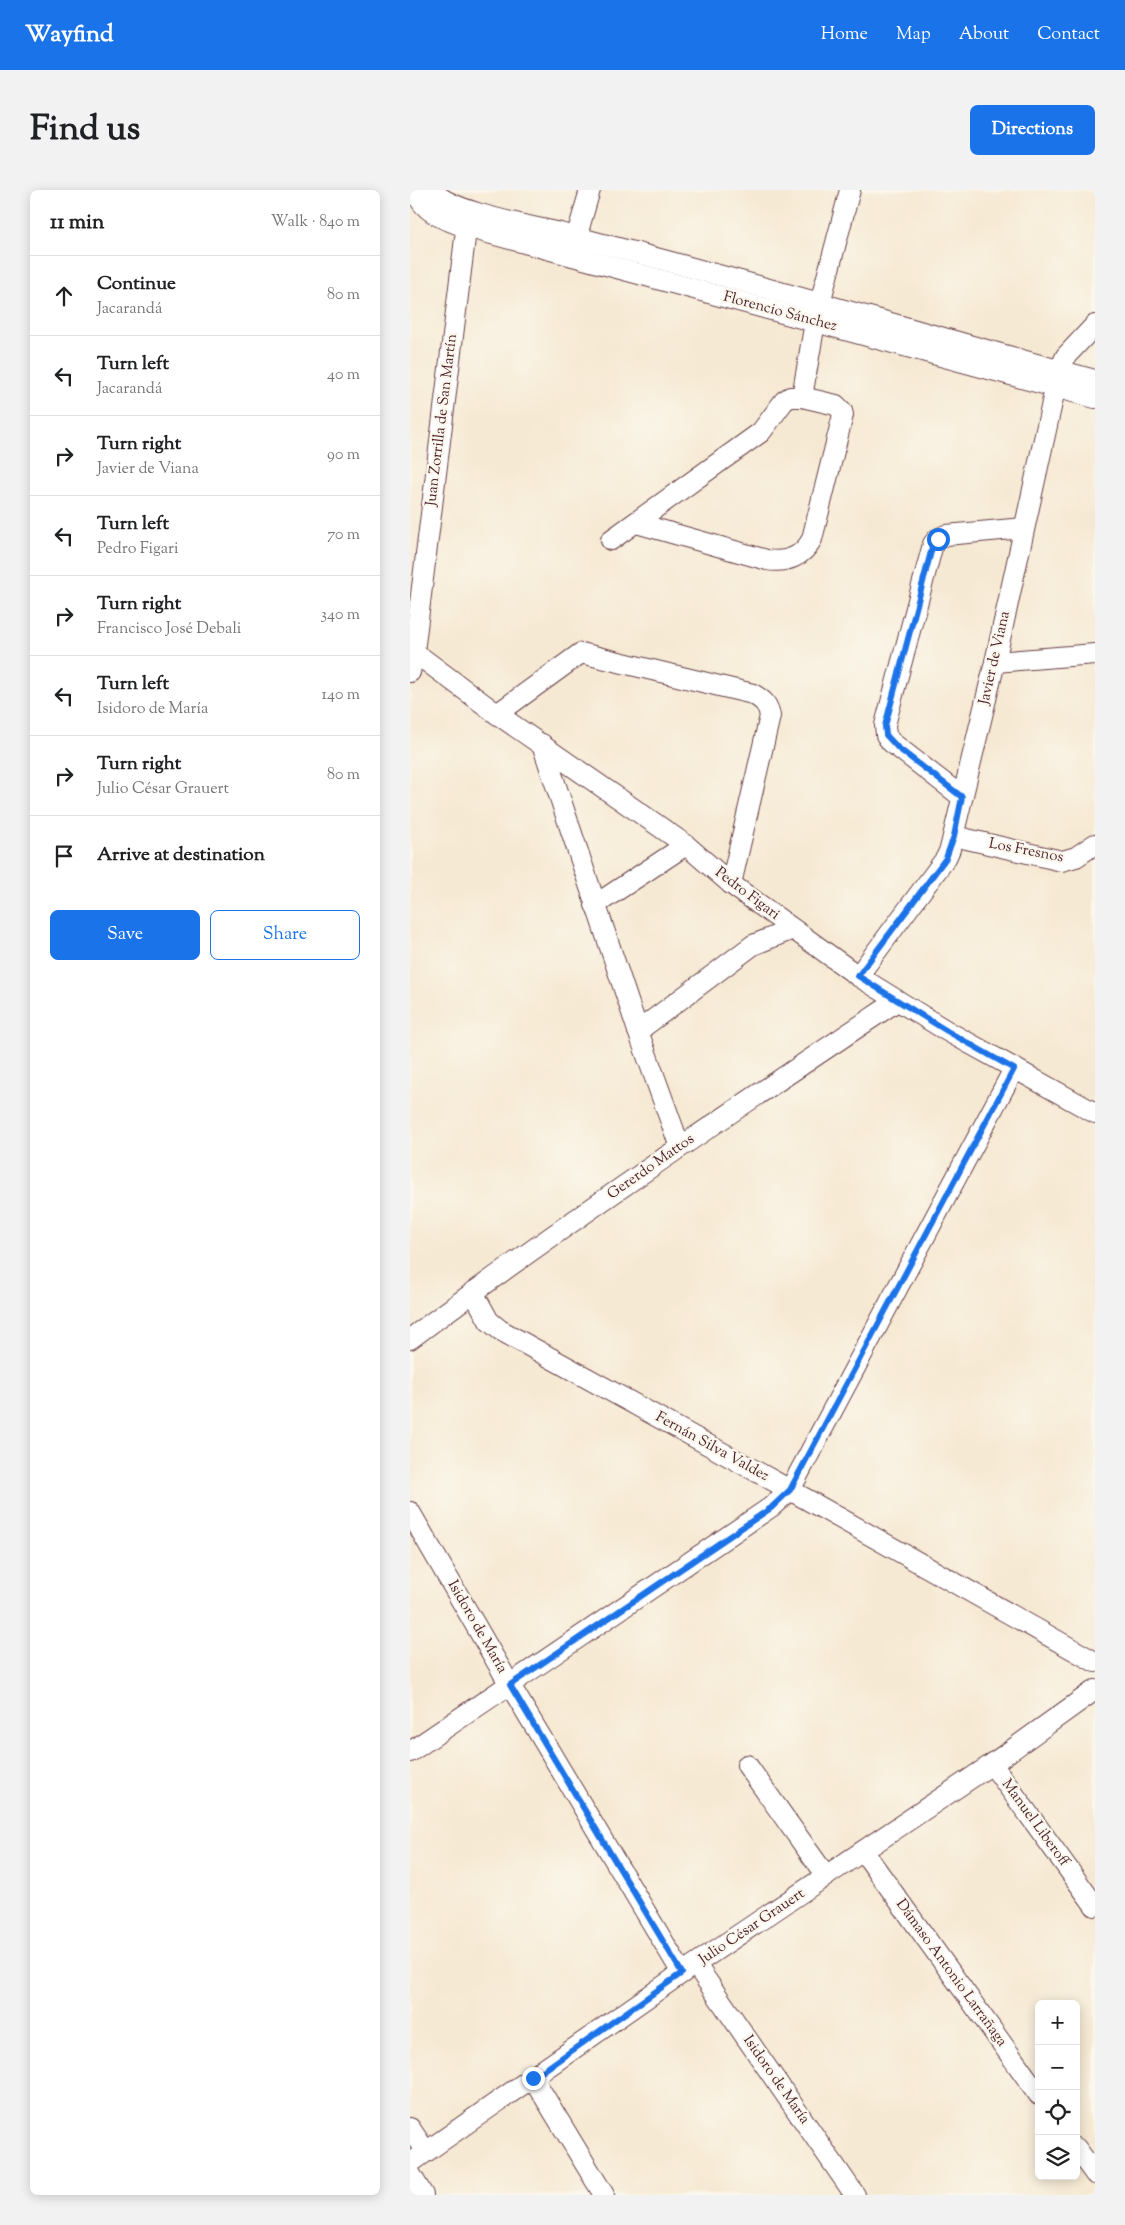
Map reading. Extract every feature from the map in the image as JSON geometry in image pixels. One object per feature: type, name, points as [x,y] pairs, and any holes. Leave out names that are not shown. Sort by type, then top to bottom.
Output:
[{"type":"street","points":[[415,190],[418,197],[432,213],[467,218]]},
{"type":"street","points":[[433,190],[442,200],[467,218]]},
{"type":"street","points":[[574,246],[590,190]]},
{"type":"street","points":[[802,397],[817,313],[850,190]]},
{"type":"street","name":"Florencio Sánchez","points":[[467,218],[1058,379],[1095,398]]},
{"type":"street","name":"Juan Zorrilla de San Martín","points":[[410,672],[467,218]]},
{"type":"street","name":"Javier de Viana","points":[[858,976],[946,858],[954,836],[995,662],[1058,379],[1066,356],[1095,325]]},
{"type":"street","name":"Florencio Sánchez","points":[[1058,379],[1095,380]]},
{"type":"street","points":[[611,540],[761,432],[784,401],[790,397],[802,397],[836,406],[842,411],[843,416],[812,539],[800,554],[782,561],[767,560],[636,523]]},
{"type":"street","points":[[962,797],[898,748],[886,735],[885,726],[933,544],[946,535],[1024,528]]},
{"type":"street","name":"Pedro Figari","points":[[414,652],[497,714],[686,845],[732,884],[858,976],[897,1001],[1095,1114]]},
{"type":"street","points":[[497,714],[580,653],[753,694],[761,699],[769,708],[770,716],[732,884]]},
{"type":"street","points":[[995,662],[1095,654]]},
{"type":"street","points":[[542,744],[638,1031],[680,1147]]},
{"type":"street","name":"Los Fresnos","points":[[954,836],[1062,861],[1076,857],[1095,844]]},
{"type":"street","points":[[596,905],[686,845]]},
{"type":"street","points":[[638,1031],[753,945],[793,929]]},
{"type":"street","name":"Gererdo Mattos","points":[[410,1339],[473,1292],[680,1147],[897,1001]]},
{"type":"street","points":[[410,1752],[771,1508],[790,1490],[1014,1069]]},
{"type":"street","name":"Fernán Silva Valdez","points":[[473,1292],[489,1321],[500,1330],[790,1490],[1095,1662]]},
{"type":"street","name":"Isidoro de María","points":[[410,1512],[510,1685],[689,1969],[855,2195]]},
{"type":"street","name":"Julio César Grauert","points":[[418,2158],[689,1969],[992,1764],[1095,1690]]},
{"type":"street","name":"Manuel Liberoff","points":[[992,1764],[1095,1906]]},
{"type":"street","points":[[747,1765],[826,1876]]},
{"type":"street","name":"Dámaso Antonio Larrañaga","points":[[863,1851],[1035,2090]]},
{"type":"street","points":[[533,2078],[604,2195]]},
{"type":"street","points":[[410,2128],[418,2158]]},
{"type":"street","points":[[1080,2153],[1095,2174]]},
{"type":"street","points":[[410,2173],[423,2195]]},
{"type":"route","points":[[533,2078],[682,1973],[510,1685],[771,1508],[790,1490],[1014,1069],[947,1031],[858,976],[946,858],[954,836],[962,797],[891,742],[886,735],[885,726],[933,544],[938,539]]}]
